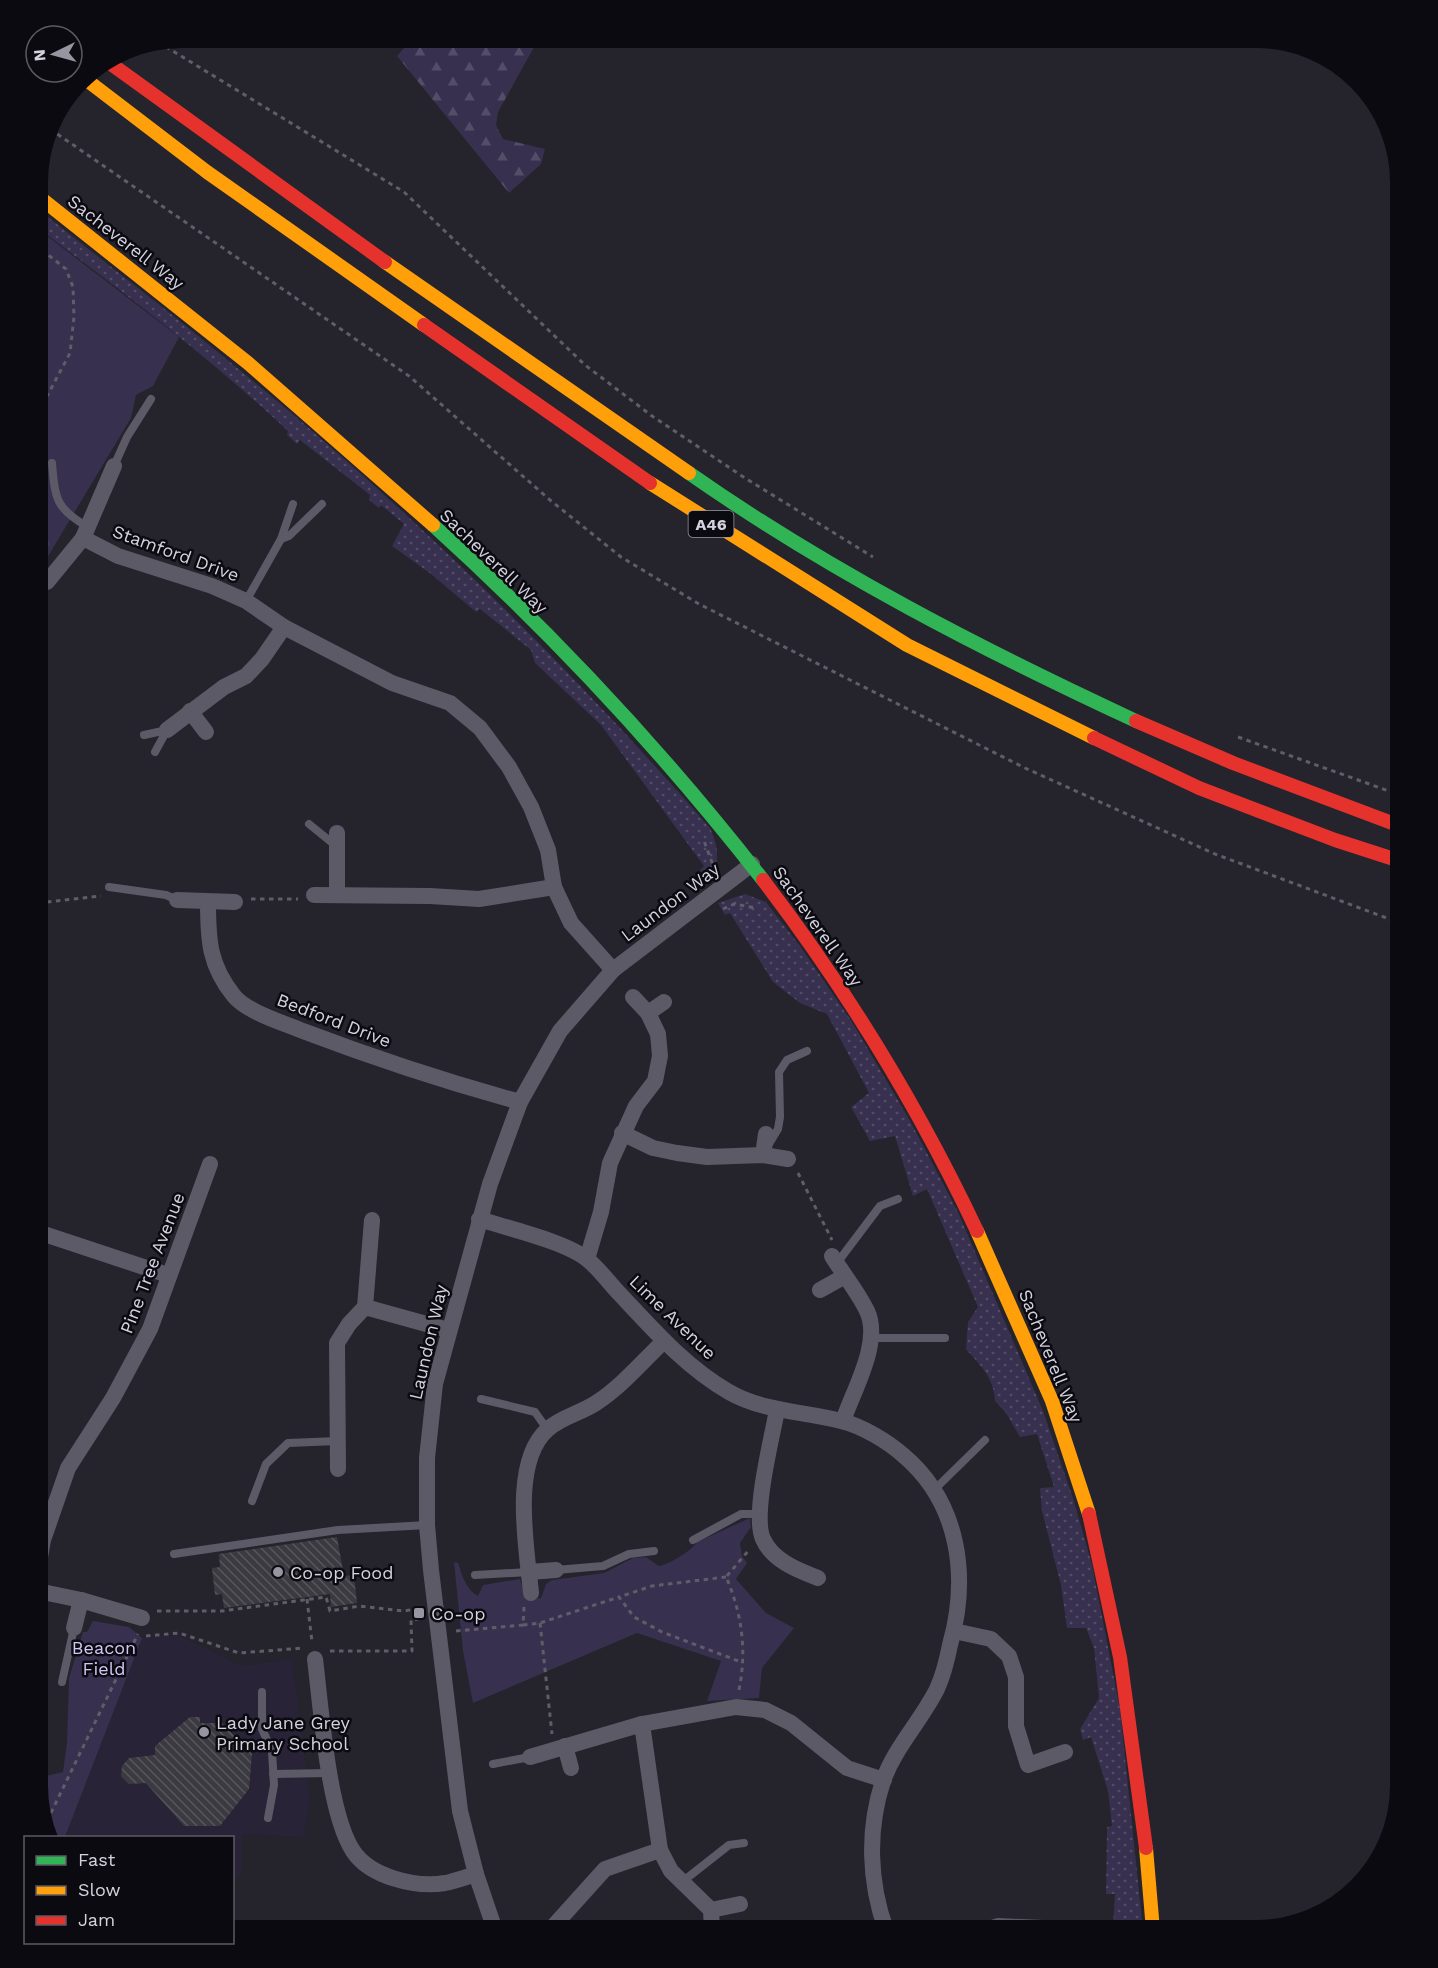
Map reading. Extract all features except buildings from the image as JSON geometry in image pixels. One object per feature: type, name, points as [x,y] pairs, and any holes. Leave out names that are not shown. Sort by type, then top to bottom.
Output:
[{"type":"main road","name":"A46","points":[[114,67],[179,117],[531,366],[754,518],[901,605],[1019,666],[1166,736],[1311,796],[1390,822]]},
{"type":"main road","name":"A46","points":[[91,83],[207,172],[676,502],[907,645],[993,690],[1199,788],[1335,840],[1390,858]]},
{"type":"main road","name":"Sacheverell Way","points":[[48,204],[234,350],[437,530],[582,672],[661,754],[752,864],[812,944],[911,1100],[961,1196],[1008,1295],[1048,1392],[1082,1490],[1117,1630],[1137,1761],[1152,1920]]},
{"type":"street","name":"Stamford Drive","points":[[48,581],[86,533],[114,466]]},
{"type":"street","name":"Stamford Drive","points":[[86,533],[117,556],[212,586],[246,601],[284,627],[392,683],[450,703],[480,728],[509,767],[531,807],[548,850],[554,887],[571,923],[613,970]]},
{"type":"street","points":[[166,730],[224,687],[246,676],[262,659],[284,627]]},
{"type":"street","points":[[190,711],[206,732]]},
{"type":"street","points":[[337,840],[337,895]]},
{"type":"street","name":"Laundon Way","points":[[492,1920],[476,1874],[460,1811],[427,1525],[427,1458],[435,1384],[448,1330],[479,1219],[520,1102],[560,1031],[613,970],[752,864]]},
{"type":"street","points":[[314,895],[479,899],[554,887]]},
{"type":"street","points":[[177,900],[235,902]]},
{"type":"street","name":"Bedford Drive","points":[[208,902],[208,938],[216,970],[236,998],[269,1018],[340,1045],[455,1084],[520,1102]]},
{"type":"street","points":[[587,1259],[601,1212],[610,1163],[622,1132],[636,1106],[655,1081],[660,1056],[658,1034],[648,1013],[633,997]]},
{"type":"street","points":[[648,1013],[664,1002]]},
{"type":"street","points":[[622,1132],[653,1148],[676,1153],[707,1157],[763,1155],[788,1159]]},
{"type":"street","points":[[763,1155],[766,1134]]},
{"type":"street","name":"Pine Tree Avenue","points":[[48,1526],[68,1468],[113,1398],[150,1329],[210,1164]]},
{"type":"street","name":"Lime Avenue","points":[[479,1219],[587,1259],[664,1341],[728,1392],[777,1410],[843,1421],[880,1439],[903,1455],[934,1490],[947,1512],[960,1565],[954,1630],[937,1689],[907,1735],[884,1780],[872,1826],[872,1873],[877,1904],[883,1920]]},
{"type":"street","points":[[338,1469],[337,1343],[349,1324],[365,1307],[372,1220]]},
{"type":"street","points":[[48,1235],[168,1275]]},
{"type":"street","points":[[820,1290],[838,1265],[868,1312],[872,1338],[864,1368],[843,1421]]},
{"type":"street","points":[[365,1307],[448,1330]]},
{"type":"street","points":[[531,1593],[525,1472],[534,1448],[547,1429],[613,1392],[664,1341]]},
{"type":"street","points":[[777,1410],[761,1497],[761,1537],[770,1550],[784,1562],[818,1578]]},
{"type":"street","points":[[529,1572],[556,1570]]},
{"type":"street","points":[[48,1593],[142,1618]]},
{"type":"street","points":[[74,1628],[81,1600]]},
{"type":"street","points":[[954,1630],[991,1639],[1010,1656],[1016,1677],[1016,1726],[1028,1765],[1065,1752]]},
{"type":"street","points":[[315,1659],[330,1773],[343,1832],[354,1853],[370,1868],[401,1880],[444,1883],[476,1874]]},
{"type":"street","points":[[530,1757],[642,1724],[735,1707],[765,1710],[791,1723],[848,1768],[884,1780]]},
{"type":"street","points":[[642,1724],[660,1850],[671,1870],[711,1910],[712,1920]]},
{"type":"street","points":[[559,1748],[571,1768]]},
{"type":"street","points":[[562,1920],[605,1869],[660,1850]]},
{"type":"street","points":[[711,1910],[740,1904]]},
{"type":"lane","points":[[114,466],[127,437],[151,399]]},
{"type":"lane","points":[[52,464],[58,505],[86,533]]},
{"type":"lane","points":[[246,601],[281,540],[293,504]]},
{"type":"lane","points":[[281,540],[289,536],[322,504]]},
{"type":"lane","points":[[144,735],[166,730]]},
{"type":"lane","points":[[155,752],[166,730]]},
{"type":"lane","points":[[309,824],[337,840]]},
{"type":"lane","points":[[109,886],[166,895],[177,900]]},
{"type":"lane","points":[[763,1155],[778,1129],[782,1086],[779,1072],[787,1060],[807,1051]]},
{"type":"lane","points":[[838,1265],[880,1206],[898,1199]]},
{"type":"lane","points":[[872,1338],[945,1338]]},
{"type":"lane","points":[[482,1399],[535,1412],[547,1429]]},
{"type":"lane","points":[[934,1490],[985,1440]]},
{"type":"lane","points":[[252,1501],[266,1464],[288,1443],[337,1441]]},
{"type":"lane","points":[[693,1540],[741,1514],[761,1514]]},
{"type":"lane","points":[[174,1554],[338,1530],[427,1525]]},
{"type":"lane","points":[[556,1570],[603,1566],[629,1554],[654,1551]]},
{"type":"lane","points":[[475,1575],[529,1572]]},
{"type":"lane","points":[[62,1682],[74,1628]]},
{"type":"lane","points":[[262,1692],[262,1729],[272,1751],[273,1774],[268,1818]]},
{"type":"lane","points":[[493,1764],[530,1757]]},
{"type":"lane","points":[[273,1774],[330,1773]]},
{"type":"lane","points":[[682,1881],[729,1845],[744,1843]]},
{"type":"path","points":[[169,49],[404,192],[585,364],[652,416],[745,478],[876,559]]},
{"type":"path","points":[[57,134],[409,376],[550,500],[621,556],[699,604],[1025,768],[1215,854],[1390,919]]},
{"type":"path","points":[[48,255],[66,269],[73,287],[74,317],[70,353],[48,394]]},
{"type":"path","points":[[1236,736],[1390,791]]},
{"type":"path","points":[[702,836],[713,865],[698,877],[719,912],[734,904],[759,909]]},
{"type":"path","points":[[235,902],[244,899],[308,899],[314,895]]},
{"type":"path","points":[[788,1159],[799,1174],[833,1242],[838,1265]]},
{"type":"path","points":[[531,1593],[524,1604],[523,1625],[540,1623],[652,1586],[726,1577],[761,1537]]},
{"type":"path","points":[[726,1577],[737,1603],[742,1631],[742,1674],[735,1707]]},
{"type":"path","points":[[51,1813],[138,1636],[142,1618],[152,1611],[222,1611],[326,1597],[330,1611],[359,1606],[415,1609]]},
{"type":"path","points":[[619,1597],[634,1617],[662,1632],[741,1662]]},
{"type":"path","points":[[138,1636],[178,1633],[239,1653],[313,1647],[307,1599]]},
{"type":"path","points":[[315,1659],[314,1651],[412,1651],[411,1620],[418,1619]]},
{"type":"path","points":[[540,1623],[559,1748]]},
{"type":"shaded area","name":"Lady Jane Grey Primary School","points":[[178,1635],[242,1666],[292,1659],[310,1798],[304,1837],[243,1834],[241,1877],[234,1876],[234,1836],[66,1836],[142,1638]]},
{"type":"green space","points":[[404,48],[533,48],[498,112],[496,125],[503,139],[545,149],[541,164],[509,193],[397,56]]},
{"type":"green space","points":[[48,217],[179,320],[290,412],[354,467],[478,582],[596,703],[710,828],[717,855],[710,874],[704,879],[699,872],[704,866],[601,725],[535,663],[531,650],[480,609],[476,612],[431,574],[392,546],[404,524],[381,505],[379,508],[369,500],[370,495],[300,440],[297,444],[287,435],[288,431],[258,404],[134,301],[48,236]]},
{"type":"green space","points":[[48,237],[179,337],[153,386],[136,395],[131,418],[48,556]]},
{"type":"green space","points":[[745,894],[766,902],[800,946],[852,1022],[909,1119],[958,1212],[1043,1411],[1073,1498],[1092,1565],[1120,1709],[1142,1920],[1113,1920],[1115,1894],[1106,1894],[1107,1827],[1112,1826],[1108,1791],[1091,1737],[1083,1740],[1080,1729],[1099,1698],[1094,1648],[1086,1628],[1067,1628],[1061,1585],[1042,1511],[1040,1488],[1054,1487],[1037,1434],[1020,1437],[1006,1413],[995,1401],[986,1373],[966,1349],[968,1322],[978,1307],[927,1189],[913,1196],[895,1136],[870,1141],[851,1107],[869,1093],[827,1014],[800,1003],[773,982],[730,913],[725,915],[718,903]]},
{"type":"green space","points":[[750,1518],[751,1527],[740,1543],[742,1556],[747,1563],[736,1579],[766,1613],[794,1628],[762,1668],[759,1698],[707,1701],[721,1661],[637,1633],[473,1703],[463,1651],[454,1562],[458,1563],[467,1586],[478,1596],[483,1585],[520,1579],[526,1600],[541,1598],[546,1584],[552,1580],[604,1573],[633,1558],[646,1557],[659,1566],[664,1565],[685,1553],[697,1542]]},
{"type":"green space","name":"Beacon Field","points":[[93,1621],[129,1627],[142,1638],[65,1836],[58,1836],[49,1803],[48,1776],[63,1772],[67,1742],[69,1678],[83,1632],[87,1632]]},
{"type":"traffic: fast","points":[[689,473],[742,509],[851,576],[963,637],[1136,721]]},
{"type":"traffic: fast","points":[[433,525],[521,608],[606,695],[686,786],[763,880]]},
{"type":"traffic: slow","points":[[91,83],[207,172],[424,325]]},
{"type":"traffic: slow","points":[[48,204],[248,363],[433,525]]},
{"type":"traffic: slow","points":[[385,262],[689,473]]},
{"type":"traffic: slow","points":[[650,483],[907,645],[1094,738]]},
{"type":"traffic: slow","points":[[977,1231],[1052,1401],[1089,1514]]},
{"type":"traffic: slow","points":[[1146,1848],[1152,1920]]},
{"type":"traffic: jam","points":[[114,66],[385,262]]},
{"type":"traffic: jam","points":[[424,325],[650,483]]},
{"type":"traffic: jam","points":[[1136,721],[1233,763],[1390,822]]},
{"type":"traffic: jam","points":[[1094,738],[1199,788],[1335,840],[1390,858]]},
{"type":"traffic: jam","points":[[763,880],[824,964],[906,1094],[977,1231]]},
{"type":"traffic: jam","points":[[1089,1514],[1120,1657],[1146,1848]]},
{"type":"place","name":"Co-op Food","points":[[278,1572]]},
{"type":"place","name":"Co-op","points":[[419,1613]]},
{"type":"place","name":"Lady Jane Grey Primary School","points":[[204,1732]]}]
